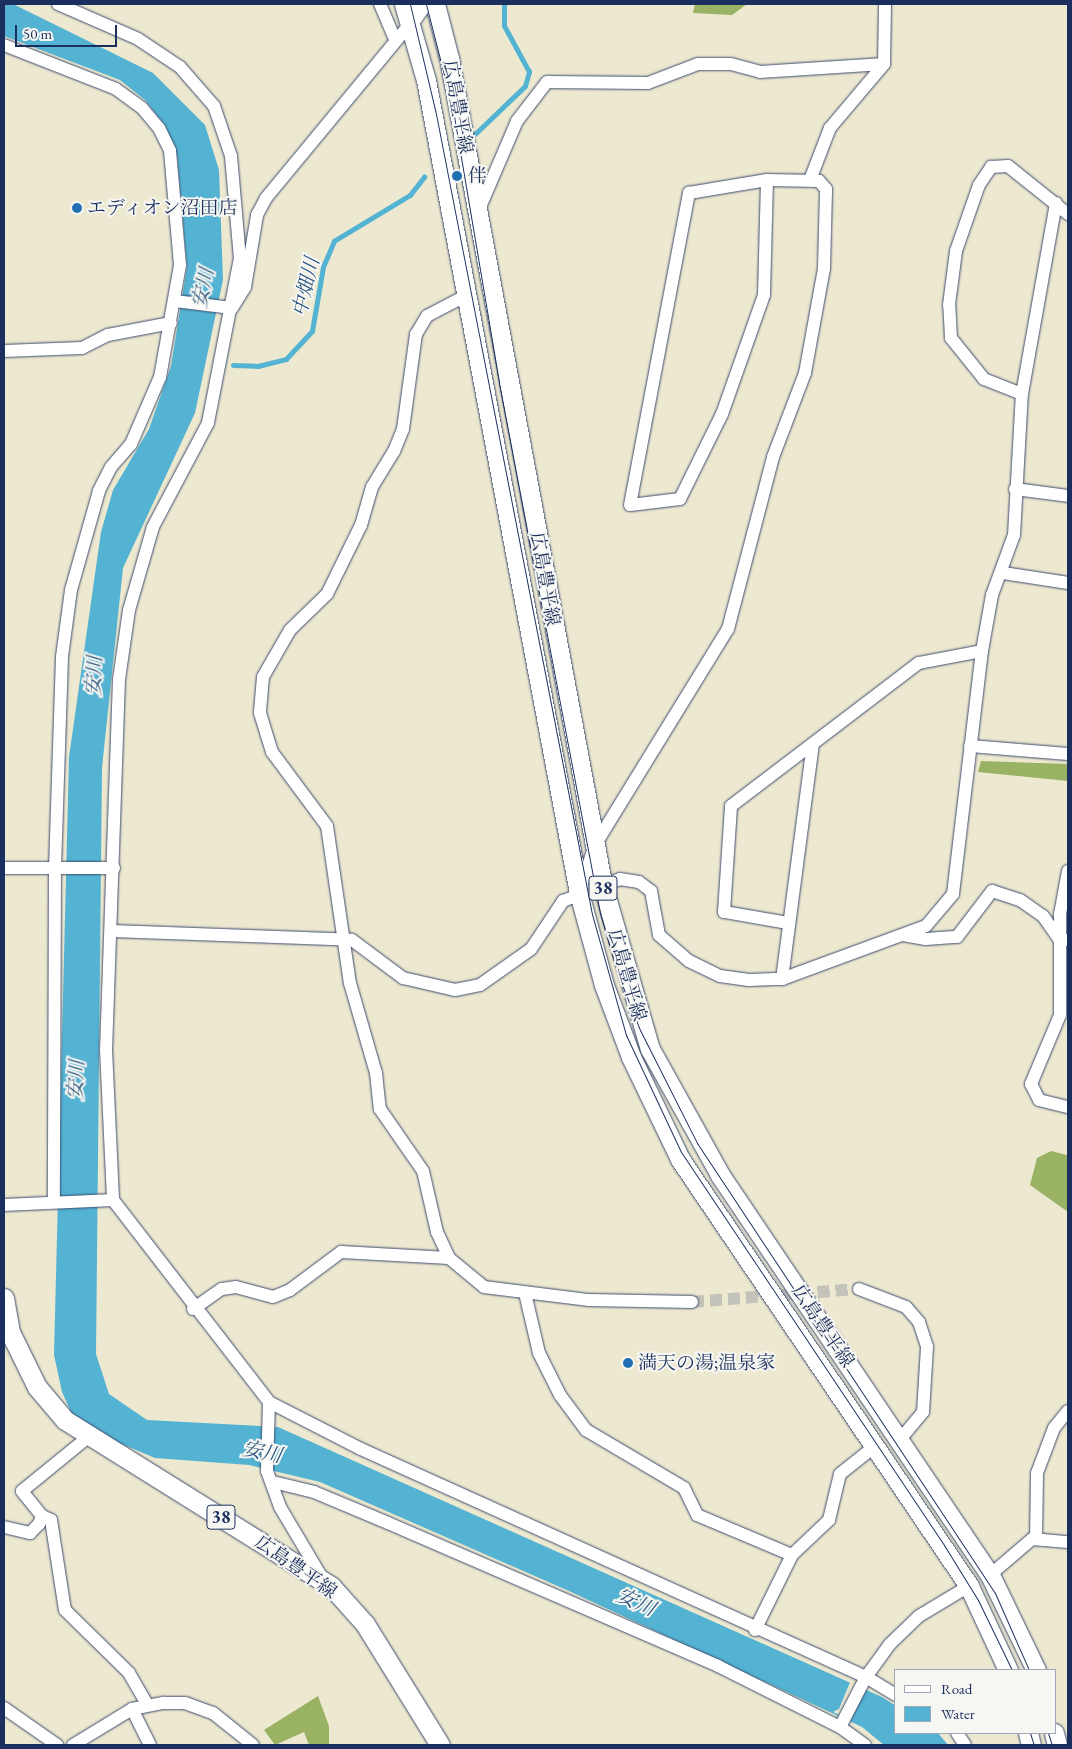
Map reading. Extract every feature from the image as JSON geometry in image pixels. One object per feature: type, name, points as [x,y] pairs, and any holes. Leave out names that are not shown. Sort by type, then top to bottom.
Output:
[{"type":"main road","name":"広島豊平線","points":[[404,4],[469,294],[579,893],[604,986],[631,1057],[680,1159],[969,1586],[1008,1669]]},
{"type":"main road","name":"広島豊平線","points":[[436,4],[602,883],[650,1049],[720,1175],[990,1575],[1036,1669]]},
{"type":"main road","name":"広島豊平線","points":[[4,1298],[10,1332],[38,1387],[87,1438],[331,1586],[365,1624],[440,1745]]},
{"type":"street","points":[[58,4],[138,39],[180,67],[214,106],[232,166],[240,258],[208,423],[153,526],[129,610],[119,679],[111,868],[112,931],[106,1050],[110,1200],[193,1309],[269,1402],[756,1630],[866,1677],[894,1694]]},
{"type":"street","points":[[380,4],[395,40]]},
{"type":"street","points":[[230,308],[245,288],[257,215],[266,198],[410,24],[424,4]]},
{"type":"street","points":[[810,180],[830,128],[884,64],[886,4]]},
{"type":"street","points":[[4,45],[116,89],[142,108],[159,128],[172,169],[180,265],[178,301],[171,323],[160,377],[131,444],[111,467],[99,491],[70,590],[62,657],[58,867],[57,1202]]},
{"type":"street","points":[[477,214],[517,121],[547,82],[648,83],[698,64],[731,64],[760,72],[884,64]]},
{"type":"street","points":[[1022,394],[984,379],[951,338],[949,305],[956,251],[979,186],[991,168],[1008,166],[1068,214]]},
{"type":"street","points":[[579,893],[595,845],[718,651],[733,614],[773,457],[805,373],[824,268],[826,189],[810,180],[767,180],[689,193],[630,505],[680,499],[722,414],[764,295],[767,180]]},
{"type":"street","points":[[112,931],[346,939],[403,978],[455,990],[480,985],[531,949],[552,912],[579,893],[602,883],[639,882],[651,891],[659,935],[689,961],[720,976],[782,979],[926,926],[943,911],[953,894],[982,651],[992,595],[1002,574],[1014,536],[1015,489],[1022,394],[1056,203]]},
{"type":"street","points":[[469,294],[427,316],[416,334],[403,429],[372,487],[349,555],[327,594],[290,630],[263,677],[260,713],[272,752],[327,826],[346,939],[350,983],[376,1073],[380,1109],[423,1171],[437,1232],[449,1258],[484,1287],[589,1300],[692,1302]]},
{"type":"street","points":[[178,301],[230,308]]},
{"type":"street","points":[[4,351],[82,348],[108,335],[171,323]]},
{"type":"street","points":[[1015,489],[1068,496]]},
{"type":"street","points":[[1002,574],[1068,584]]},
{"type":"street","points":[[788,923],[724,912],[728,824],[732,806],[919,663],[982,651]]},
{"type":"street","points":[[782,979],[813,744]]},
{"type":"street","points":[[970,746],[1068,754]]},
{"type":"street","points":[[4,868],[111,868]]},
{"type":"street","points":[[1068,871],[1060,1015],[1031,1084],[1039,1100],[1068,1107]]},
{"type":"street","points":[[901,934],[926,939],[957,937],[992,891],[1020,900],[1043,916],[1064,939]]},
{"type":"street","points":[[4,1205],[110,1200]]},
{"type":"street","points":[[193,1309],[222,1289],[236,1287],[273,1297],[290,1290],[341,1252],[449,1258]]},
{"type":"street","points":[[858,1289],[906,1307],[919,1322],[927,1347],[923,1412],[900,1439]]},
{"type":"street","points":[[525,1293],[539,1353],[560,1395],[586,1430],[684,1488],[697,1515],[792,1555]]},
{"type":"street","points":[[269,1402],[270,1476],[280,1507],[314,1568],[331,1586]]},
{"type":"street","points":[[1036,1539],[1037,1473],[1054,1428],[1068,1411]]},
{"type":"street","points":[[87,1438],[22,1491],[42,1516],[51,1520],[65,1610],[129,1673],[146,1704]]},
{"type":"street","points":[[756,1630],[792,1555],[829,1520],[840,1474],[874,1447]]},
{"type":"street","points":[[270,1476],[416,1534],[718,1666],[842,1723],[865,1745]]},
{"type":"street","points":[[4,1527],[30,1533],[42,1516]]},
{"type":"street","points":[[990,1575],[1036,1539],[1068,1542]]},
{"type":"street","points":[[842,1723],[866,1677],[890,1644],[920,1616],[969,1586]]},
{"type":"street","points":[[73,1745],[132,1709],[146,1704],[185,1703],[213,1712],[253,1745]]},
{"type":"street","points":[[4,1708],[57,1745]]},
{"type":"street","points":[[132,1709],[150,1745]]},
{"type":"street","points":[[958,1734],[964,1745]]},
{"type":"green space","points":[[695,4],[747,4],[732,15],[693,13]]},
{"type":"green space","points":[[981,761],[1068,764],[1068,781],[978,772]]},
{"type":"green space","points":[[1051,1151],[1067,1155],[1068,1212],[1030,1185],[1037,1158]]},
{"type":"green space","points":[[318,1696],[329,1726],[329,1745],[309,1745],[304,1732],[275,1745],[264,1730]]},
{"type":"water","name":"安川","points":[[4,4],[13,4],[153,73],[205,125],[219,170],[223,280],[195,413],[123,568],[102,768],[96,1354],[109,1394],[147,1420],[278,1427],[882,1697],[894,1705],[894,1734],[939,1734],[948,1745],[884,1745],[862,1727],[569,1591],[320,1482],[249,1465],[155,1458],[86,1429],[71,1412],[62,1392],[54,1355],[69,757],[101,532],[113,490],[149,429],[171,366],[187,267],[177,156],[166,127],[145,100],[120,80],[4,36]]},
{"type":"pier","points":[[851,1680],[861,1685],[851,1720],[833,1712],[839,1709]]},
{"type":"waterway","name":"中畑川","points":[[475,134],[525,86],[529,72],[504,26],[504,4]]},
{"type":"waterway","name":"中畑川","points":[[233,365],[258,366],[286,359],[312,331],[323,267],[334,241],[410,195],[424,177]]},
{"type":"tunnel","points":[[692,1302],[859,1289]]},
{"type":"tram line","points":[[410,4],[436,114],[592,914],[626,1035],[681,1152],[944,1545],[978,1600],[1012,1669]]},
{"type":"tram line","points":[[426,4],[453,110],[499,383],[600,913],[617,972],[640,1030],[697,1143],[995,1593],[1029,1669]]},
{"type":"tram line","points":[[1030,1734],[1034,1745]]},
{"type":"tram line","points":[[1048,1734],[1052,1745]]},
{"type":"place","name":"伴","points":[[457,176]]},
{"type":"place","name":"エディオン沼田店","points":[[77,208]]},
{"type":"place","name":"満天の湯;温泉家","points":[[628,1363]]}]
